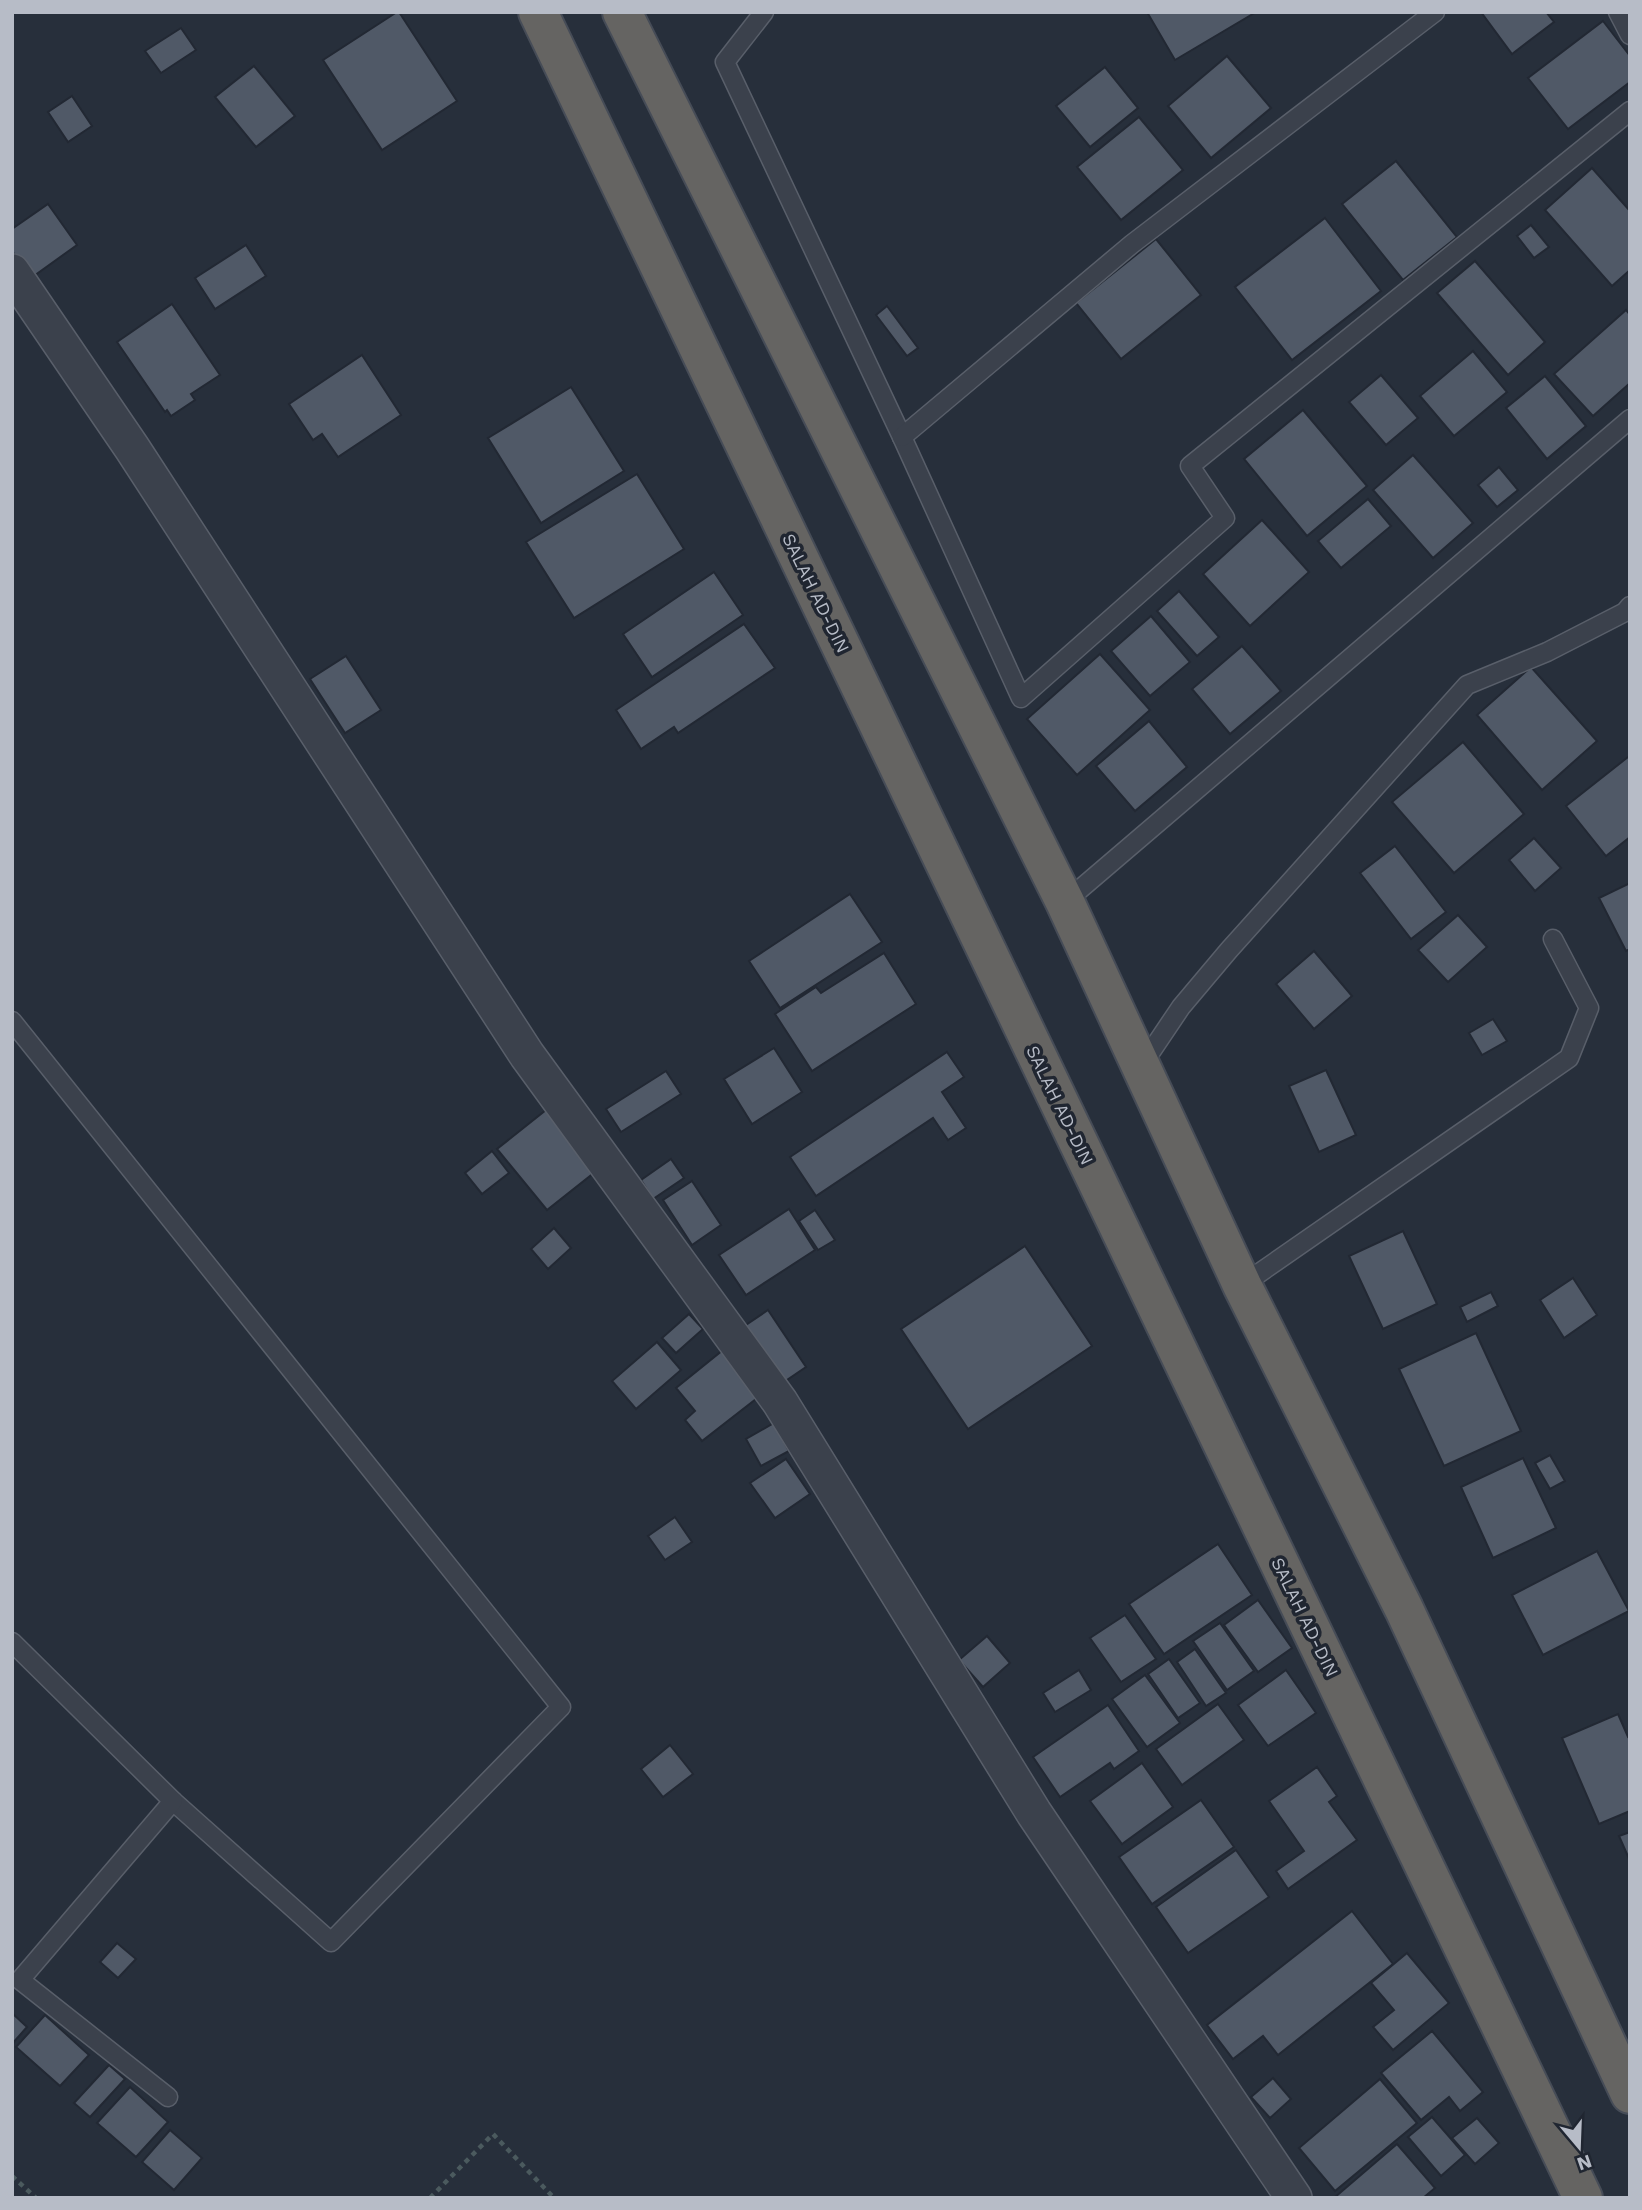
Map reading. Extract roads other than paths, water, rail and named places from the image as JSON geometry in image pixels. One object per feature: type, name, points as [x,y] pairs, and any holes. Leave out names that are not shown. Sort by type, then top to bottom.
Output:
[{"type":"highway","name":"SALAH AD-DIN","points":[[538,12],[1583,2198]]},
{"type":"highway","points":[[622,12],[1065,902],[1242,1285],[1404,1609],[1627,2077]]},
{"type":"street","points":[[12,272],[132,448],[527,1055],[780,1402],[1034,1813],[1294,2198]]},
{"type":"lane","points":[[764,12],[725,62],[902,437],[1021,698],[1225,518],[1190,466],[1630,111]]},
{"type":"lane","points":[[902,437],[1132,244],[1435,12]]},
{"type":"lane","points":[[1618,12],[1630,35]]},
{"type":"lane","points":[[1065,902],[1630,419]]},
{"type":"lane","points":[[1141,1066],[1181,1007],[1237,941],[1467,685],[1547,652],[1625,612],[1630,606]]},
{"type":"lane","points":[[1242,1285],[1569,1058],[1589,1008],[1553,939]]},
{"type":"lane","points":[[12,1021],[561,1707],[331,1942],[173,1801],[12,1642]]},
{"type":"lane","points":[[168,2097],[20,1980],[173,1801]]}]
